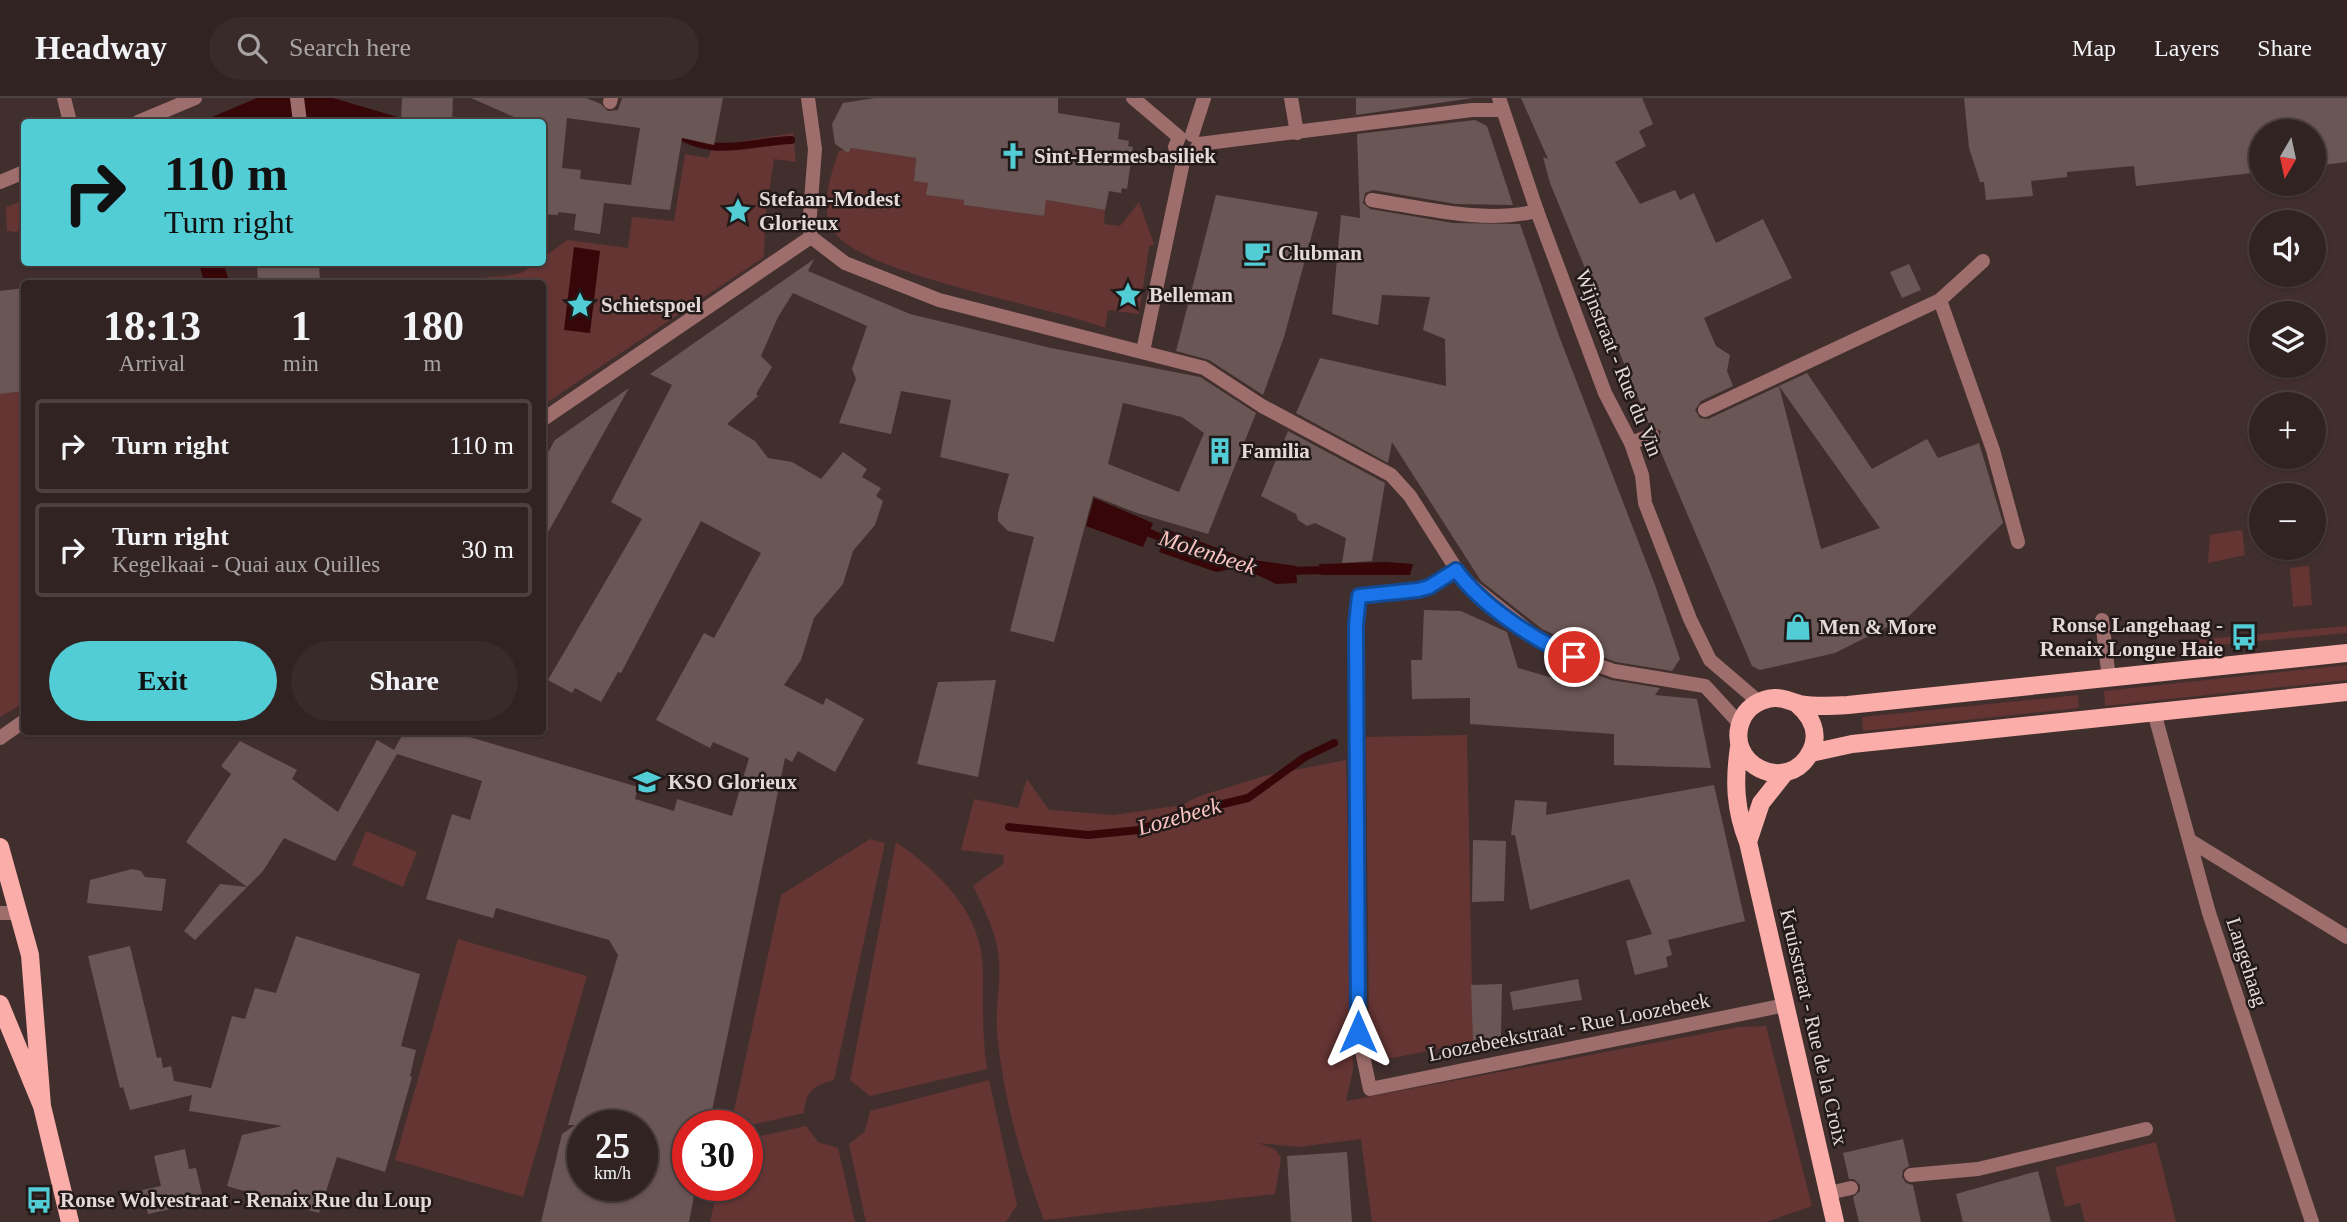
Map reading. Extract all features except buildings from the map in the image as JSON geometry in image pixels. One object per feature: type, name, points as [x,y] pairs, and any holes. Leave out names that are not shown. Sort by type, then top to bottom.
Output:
[{"type":"main road","points":[[1784,774],[1768,774],[1753,767],[1739,747],[1741,724],[1745,714],[1759,702],[1773,698],[1797,704],[1861,704],[2347,653]]},
{"type":"main road","points":[[1811,753],[1852,744],[2347,692]]},
{"type":"main road","points":[[1748,842],[1761,803],[1784,774],[1800,766],[1811,753],[1815,732],[1812,721],[1797,704]]},
{"type":"main road","name":"Kruisstraat - Rue de la Croix","points":[[1739,747],[1736,772],[1738,817],[1748,842],[1836,1222]]},
{"type":"main road","points":[[0,847],[30,955],[42,1105],[70,1222]]},
{"type":"main road","points":[[0,1004],[42,1105]]},
{"type":"street","points":[[64,98],[69,119]]},
{"type":"street","points":[[145,119],[195,98]]},
{"type":"street","points":[[297,98],[300,119]]},
{"type":"street","points":[[808,98],[815,149],[809,214],[811,237],[845,263],[939,300],[1204,369],[1262,406],[1366,459],[1391,475],[1419,510],[1456,570],[1470,586],[1510,619],[1561,652],[1623,673],[1705,686],[1741,724]]},
{"type":"street","points":[[1133,98],[1190,138]]},
{"type":"street","points":[[1184,157],[1195,155],[1190,138],[1204,98]]},
{"type":"street","points":[[1292,99],[1297,133]]},
{"type":"street","points":[[1184,157],[1175,147],[1190,138],[1297,133],[1500,104]]},
{"type":"street","name":"Wijnstraat - Rue du Vin","points":[[1500,104],[1605,393],[1632,443],[1642,475],[1645,503],[1690,620],[1710,660],[1759,702]]},
{"type":"street","points":[[1143,351],[1184,157]]},
{"type":"street","points":[[0,182],[21,173]]},
{"type":"street","points":[[1372,200],[1462,214],[1514,217],[1537,211]]},
{"type":"street","points":[[546,417],[811,237]]},
{"type":"street","points":[[1705,410],[1940,300],[1983,261]]},
{"type":"street","points":[[1940,300],[1993,450],[2018,542]]},
{"type":"street","points":[[1632,443],[1652,435]]},
{"type":"street","name":"Loozebeekstraat - Rue Loozebeek","points":[[1456,570],[1429,587],[1418,590],[1359,596],[1356,625],[1358,1032],[1370,1089],[1786,1005]]},
{"type":"street","points":[[2102,620],[2109,678]]},
{"type":"street","name":"Langehaag","points":[[2154,712],[2225,963],[2312,1222]]},
{"type":"street","points":[[0,738],[21,723]]},
{"type":"street","points":[[2189,840],[2347,937]]},
{"type":"street","points":[[0,913],[20,913]]},
{"type":"street","points":[[1911,1175],[1978,1168],[2146,1129]]},
{"type":"street","points":[[1829,1193],[1851,1188]]},
{"type":"shaded area","points":[[793,133],[796,162],[774,159],[765,219],[764,257],[546,403],[546,280],[469,280],[520,273],[532,266],[546,266],[546,256],[567,240],[628,248],[632,217],[674,221],[685,154],[708,158],[713,146]]},
{"type":"shaded area","points":[[851,148],[916,158],[914,180],[928,183],[927,195],[964,200],[964,205],[1044,216],[1046,200],[1105,210],[1104,224],[1120,226],[1139,202],[1154,244],[1149,247],[1139,314],[1108,310],[1105,328],[915,274],[877,260],[848,245],[832,229],[827,200],[839,151]]},
{"type":"shaded area","points":[[21,197],[21,230],[7,231],[6,207],[19,202]]},
{"type":"shaded area","points":[[21,391],[21,705],[0,717],[0,394]]},
{"type":"shaded area","points":[[2242,530],[2245,555],[2208,563],[2210,535]]},
{"type":"shaded area","points":[[2309,566],[2312,605],[2293,607],[2290,568]]},
{"type":"shaded area","points":[[2347,626],[2347,633],[2183,648],[2183,641]]},
{"type":"shaded area","points":[[2347,665],[2347,680],[2105,706],[2104,691]]},
{"type":"shaded area","points":[[2078,695],[2079,708],[1863,731],[1862,717]]},
{"type":"shaded area","points":[[1467,735],[1473,1042],[1382,1060],[1369,1033],[1366,737]]},
{"type":"shaded area","points":[[1346,760],[1353,1070],[1346,1101],[1739,1027],[1766,1026],[1812,1206],[1766,1222],[1372,1222],[1361,1139],[1298,1147],[1258,1143],[1275,1149],[1281,1158],[1275,1194],[1044,1220],[1008,1104],[997,1032],[998,952],[990,922],[973,886],[1003,864],[1004,855],[961,850],[974,799],[1018,808],[1027,779],[1049,810],[1114,815],[1182,805],[1197,797],[1264,776]]},
{"type":"shaded area","points":[[366,831],[417,852],[403,887],[352,865]]},
{"type":"shaded area","points":[[870,839],[885,843],[834,1080],[812,1090],[806,1100],[804,1113],[763,1122],[763,1110],[734,1110],[781,895]]},
{"type":"shaded area","points":[[896,842],[943,881],[956,896],[976,931],[983,972],[987,1069],[870,1096],[850,1080]]},
{"type":"shaded area","points":[[458,939],[587,976],[523,1197],[395,1160]]},
{"type":"shaded area","points":[[989,1080],[1017,1205],[1006,1222],[866,1222],[849,1144],[865,1131],[870,1111]]},
{"type":"shaded area","points":[[806,1126],[818,1142],[838,1148],[855,1222],[710,1222],[715,1201],[763,1201],[763,1135]]},
{"type":"shaded area","points":[[2156,1142],[2176,1222],[2085,1222],[2080,1203],[2065,1207],[2055,1167]]},
{"type":"water","points":[[257,98],[333,98],[401,118],[401,119],[207,119]]},
{"type":"water","points":[[574,247],[600,251],[590,333],[564,330]]},
{"type":"water","points":[[200,266],[224,266],[229,280],[203,280]]},
{"type":"water","points":[[1094,498],[1153,523],[1143,547],[1086,526]]},
{"type":"water","points":[[1169,530],[1247,559],[1296,566],[1297,583],[1276,584],[1253,573],[1233,569],[1216,572],[1159,552]]},
{"type":"water","points":[[1319,564],[1413,564],[1410,575],[1321,575]]},
{"type":"waterway","name":"Molenbeek","points":[[675,133],[689,141],[717,147],[791,140]]},
{"type":"waterway","name":"Molenbeek","points":[[1142,530],[1172,542]]},
{"type":"waterway","name":"Molenbeek","points":[[1285,571],[1328,570]]},
{"type":"waterway","name":"Lozebeek","points":[[1009,827],[1088,835],[1139,830],[1177,815],[1248,798],[1305,757],[1334,743]]},
{"type":"place","name":"Sint-Hermesbasiliek","points":[[1013,156]]},
{"type":"place","name":"Stefaan-Modest Glorieux","points":[[738,211]]},
{"type":"place","name":"Clubman","points":[[1257,253]]},
{"type":"place","name":"Belleman","points":[[1128,295]]},
{"type":"place","name":"Schietspoel","points":[[580,305]]},
{"type":"place","name":"Familia","points":[[1220,451]]},
{"type":"place","name":"Men & More","points":[[1798,627]]},
{"type":"place","name":"Ronse Langehaag - Renaix Longue Haie","points":[[2244,637]]},
{"type":"place","name":"KSO Glorieux","points":[[647,782]]},
{"type":"place","name":"Ronse Wolvestraat - Renaix Rue du Loup","points":[[39,1200]]},
{"type":"route","points":[[1358,1032],[1356,625],[1359,596],[1418,590],[1429,587],[1456,570],[1470,586],[1510,619],[1548,645],[1574,657]]}]
